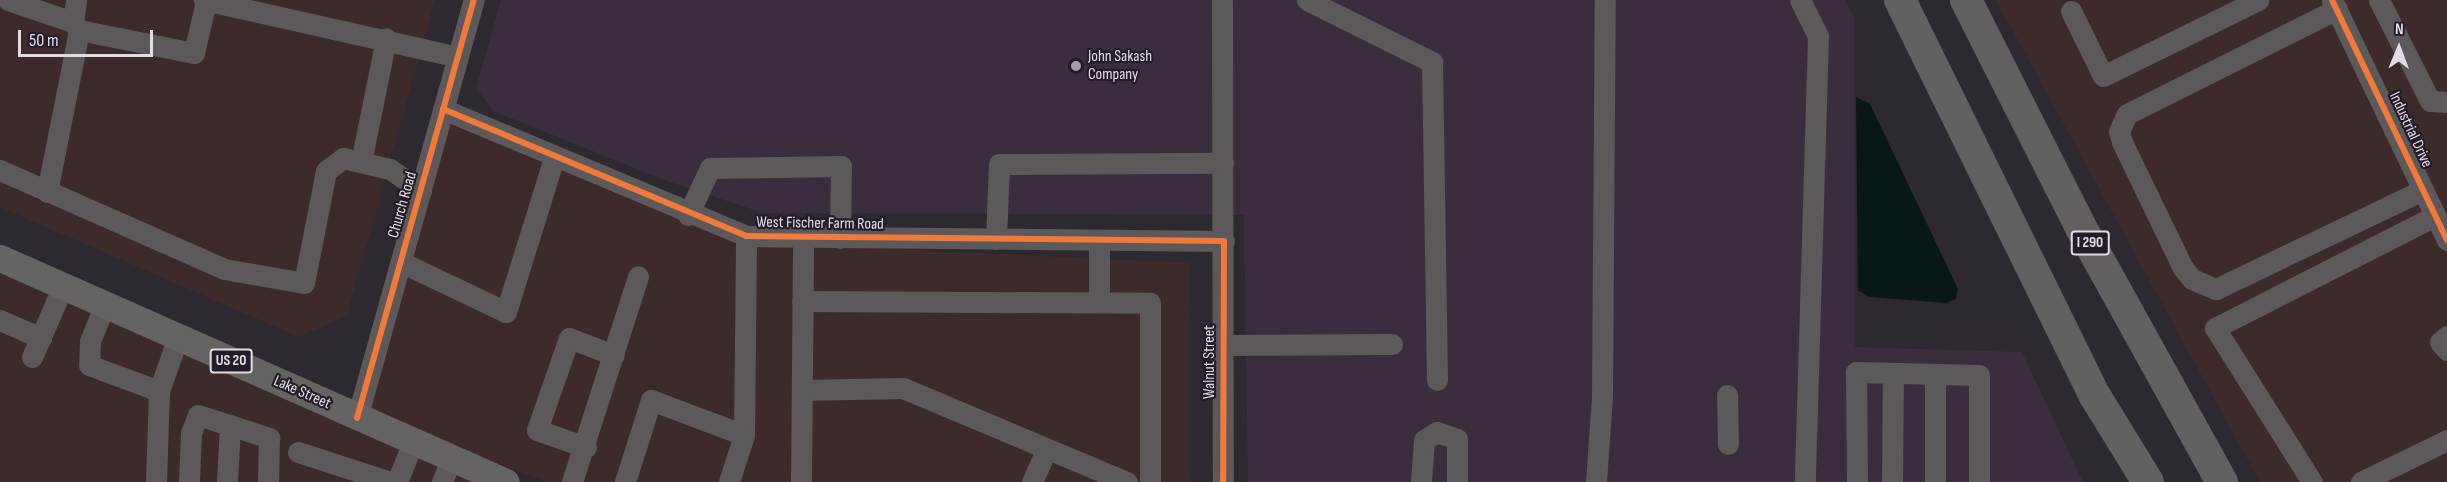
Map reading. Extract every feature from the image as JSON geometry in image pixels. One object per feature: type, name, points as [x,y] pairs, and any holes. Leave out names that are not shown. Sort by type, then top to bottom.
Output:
[{"type":"highway","points":[[1900,0],[2096,396],[2148,482]]},
{"type":"highway","name":"I 290","points":[[1966,0],[2080,226],[2222,482]]},
{"type":"main road","name":"Lake Street","points":[[0,258],[413,442],[447,470],[499,481]]},
{"type":"street","points":[[8,0],[76,26],[194,53],[205,0],[458,57]]},
{"type":"street","points":[[46,192],[76,26],[76,0]]},
{"type":"street","name":"Church Road","points":[[357,418],[474,0]]},
{"type":"street","name":"Walnut Street","points":[[1222,0],[1223,482]]},
{"type":"street","points":[[1307,0],[1432,62],[1437,380]]},
{"type":"street","points":[[1596,482],[1602,396],[1605,0]]},
{"type":"street","points":[[1800,0],[1818,36],[1805,482]]},
{"type":"street","points":[[2071,11],[2103,76],[2258,0]]},
{"type":"street","points":[[2379,0],[2430,101],[2447,102]]},
{"type":"street","points":[[2335,4],[2127,114],[2119,131],[2122,142],[2183,268],[2192,279],[2216,289],[2423,190]]},
{"type":"street","name":"Industrial Drive","points":[[2335,4],[2447,240]]},
{"type":"street","points":[[361,162],[386,39]]},
{"type":"street","name":"West Fischer Farm Road","points":[[443,109],[688,215],[746,236],[1224,241]]},
{"type":"street","points":[[0,171],[224,269],[304,283],[327,171],[343,158],[390,169],[421,191]]},
{"type":"street","points":[[401,262],[506,312],[554,158]]},
{"type":"street","points":[[996,239],[999,164],[1223,163]]},
{"type":"street","points":[[688,215],[710,168],[841,166],[840,238]]},
{"type":"street","points":[[2312,482],[2215,328],[2435,216]]},
{"type":"street","points":[[729,482],[744,435],[746,236]]},
{"type":"street","points":[[801,482],[803,237]]},
{"type":"street","points":[[1099,240],[1100,302]]},
{"type":"street","points":[[572,482],[586,447],[638,276]]},
{"type":"street","points":[[32,357],[63,285]]},
{"type":"street","points":[[802,301],[1150,303],[1150,482]]},
{"type":"street","points":[[105,304],[90,340],[89,365],[159,391]]},
{"type":"street","points":[[0,320],[41,338]]},
{"type":"street","points":[[2447,336],[2440,342],[2447,350]]},
{"type":"street","points":[[156,482],[159,391],[178,337]]},
{"type":"street","points":[[586,447],[537,430],[569,338],[614,355]]},
{"type":"street","points":[[1224,345],[1392,344]]},
{"type":"street","points":[[1857,482],[1856,372],[1979,375],[1979,482]]},
{"type":"street","points":[[1892,482],[1893,373]]},
{"type":"street","points":[[1935,374],[1935,482]]},
{"type":"street","points":[[802,390],[903,388],[1046,451],[1128,482]]},
{"type":"street","points":[[1727,394],[1728,444]]},
{"type":"street","points":[[625,482],[651,400],[744,435]]},
{"type":"street","points":[[189,482],[198,415],[269,438],[268,482]]},
{"type":"street","points":[[227,482],[230,425]]},
{"type":"street","points":[[1421,482],[1424,440],[1437,432],[1457,439],[1457,482]]},
{"type":"street","points":[[2361,482],[2447,440]]},
{"type":"street","points":[[397,482],[413,442]]},
{"type":"street","points":[[1032,482],[1046,451]]},
{"type":"street","points":[[298,452],[391,482]]},
{"type":"shaded area","points":[[0,0],[435,0],[347,315],[299,337],[0,207]]},
{"type":"shaded area","points":[[501,0],[1845,0],[1854,17],[1855,347],[2022,352],[2083,482],[1248,482],[1244,215],[763,213],[667,181],[493,111],[476,88]]},
{"type":"shaded area","points":[[1996,0],[2447,0],[2447,482],[2260,482]]},
{"type":"shaded area","points":[[1856,97],[1870,104],[1958,289],[1956,299],[1946,303],[1869,297],[1858,290]]},
{"type":"shaded area","points":[[447,118],[769,243],[1189,263],[1190,482],[548,482],[364,414]]},
{"type":"shaded area","points":[[0,270],[487,482],[0,482]]},
{"type":"cycle path","points":[[357,418],[474,0]]},
{"type":"cycle path","points":[[2332,0],[2447,240]]},
{"type":"cycle path","points":[[443,109],[746,236],[1224,241],[1223,482]]},
{"type":"place","name":"John Sakash Company","points":[[1076,66]]}]
